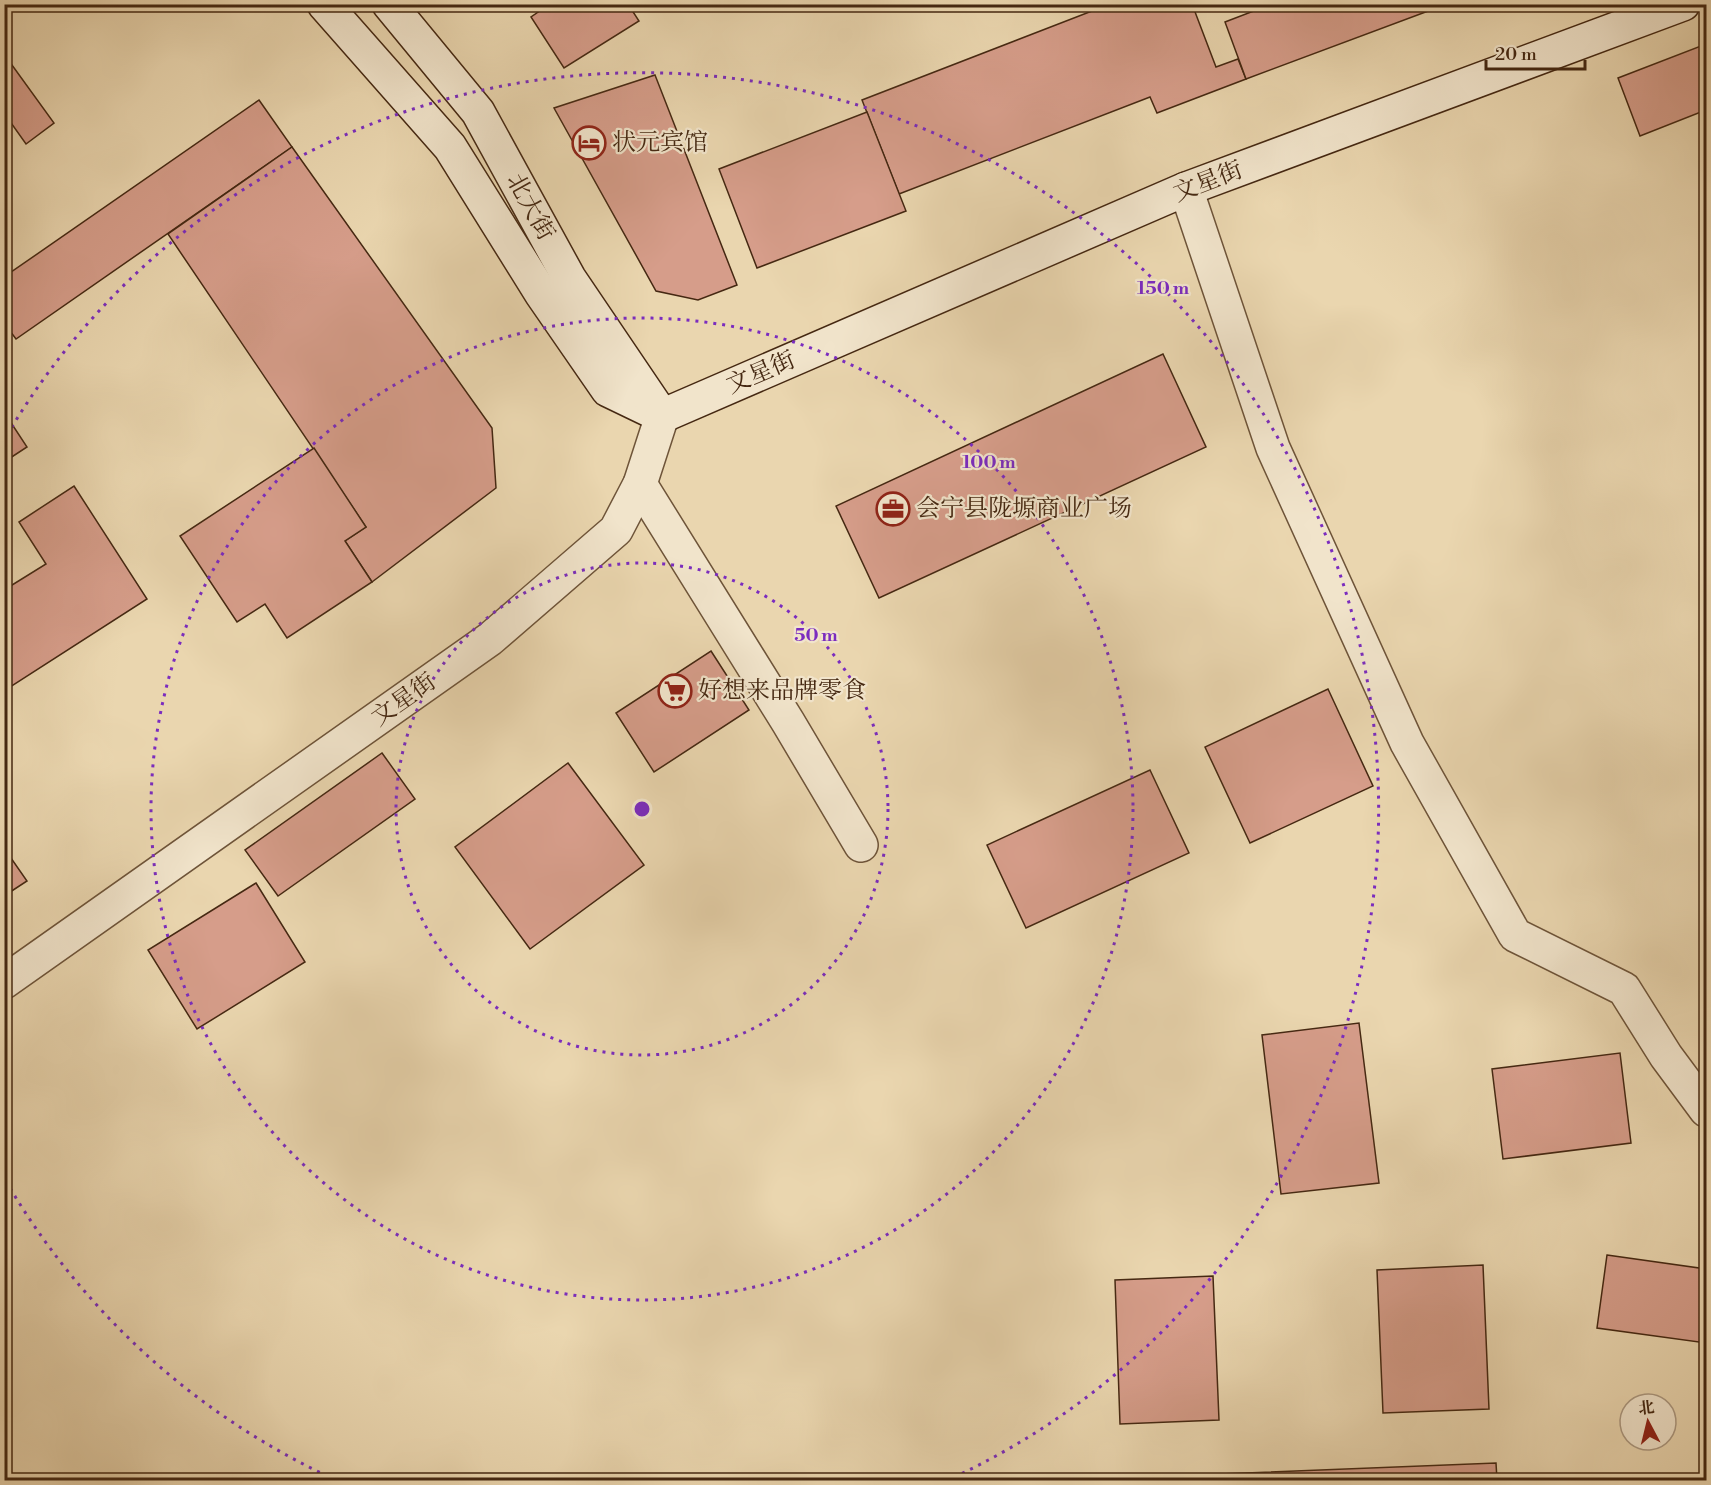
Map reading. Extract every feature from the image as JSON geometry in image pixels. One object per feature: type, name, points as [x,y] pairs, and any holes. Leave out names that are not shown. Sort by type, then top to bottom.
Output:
[{"type":"street","points":[[324,4],[450,147],[541,293],[608,390],[662,416]]},
{"type":"street","name":"北大街","points":[[389,4],[478,112],[569,278],[662,416]]},
{"type":"street","name":"文星街","points":[[4,982],[490,639],[616,530],[640,484],[662,416],[1186,189],[1683,4]]},
{"type":"street","points":[[1186,189],[1273,448],[1407,743],[1492,894],[1515,934],[1624,989],[1666,1056],[1707,1110]]},
{"type":"street","points":[[640,484],[788,722],[861,845]]},
{"type":"building","points":[[550,4],[628,4],[639,21],[564,68],[531,17]]},
{"type":"building","points":[[1110,4],[1192,4],[1216,67],[1238,59],[1246,79],[1157,113],[1150,97],[899,194],[862,100]]},
{"type":"building","points":[[1272,4],[1447,4],[1246,79],[1225,22]]},
{"type":"building","points":[[1706,44],[1706,110],[1640,136],[1618,78]]},
{"type":"building","points":[[4,54],[54,123],[26,144],[4,113]]},
{"type":"building","points":[[655,75],[737,285],[698,300],[656,291],[554,108]]},
{"type":"building","points":[[259,100],[292,147],[16,339],[4,323],[4,277]]},
{"type":"building","points":[[867,112],[906,211],[757,268],[719,169]]},
{"type":"building","points":[[292,147],[492,428],[496,488],[372,582],[345,541],[366,527],[168,234]]},
{"type":"building","points":[[1163,354],[1206,447],[879,598],[836,506]]},
{"type":"building","points":[[4,412],[27,447],[4,462]]},
{"type":"building","points":[[314,448],[366,527],[345,541],[372,582],[287,638],[265,604],[237,622],[180,536]]},
{"type":"building","points":[[74,486],[147,599],[4,691],[4,590],[46,564],[19,522]]},
{"type":"building","points":[[711,651],[749,710],[654,772],[616,713]]},
{"type":"building","points":[[1328,689],[1373,786],[1250,843],[1205,747]]},
{"type":"building","points":[[382,753],[415,799],[278,896],[245,850]]},
{"type":"building","points":[[568,763],[644,865],[530,949],[455,847]]},
{"type":"building","points":[[1150,770],[1189,853],[1026,928],[987,845]]},
{"type":"building","points":[[4,848],[27,881],[4,896]]},
{"type":"building","points":[[256,883],[305,962],[197,1029],[148,950]]},
{"type":"building","points":[[1359,1023],[1379,1183],[1281,1194],[1262,1035]]},
{"type":"building","points":[[1620,1053],[1631,1143],[1503,1159],[1492,1069]]},
{"type":"building","points":[[1607,1255],[1706,1269],[1706,1343],[1597,1328]]},
{"type":"building","points":[[1483,1265],[1489,1409],[1383,1413],[1377,1270]]},
{"type":"building","points":[[1213,1276],[1219,1420],[1120,1424],[1115,1280]]},
{"type":"building","points":[[1496,1463],[1497,1480],[1194,1480],[1194,1475]]},
{"type":"place","name":"状元宾馆","points":[[589,143]]},
{"type":"place","name":"会宁县陇塬商业广场","points":[[893,509]]},
{"type":"place","name":"好想来品牌零食","points":[[675,691]]}]
